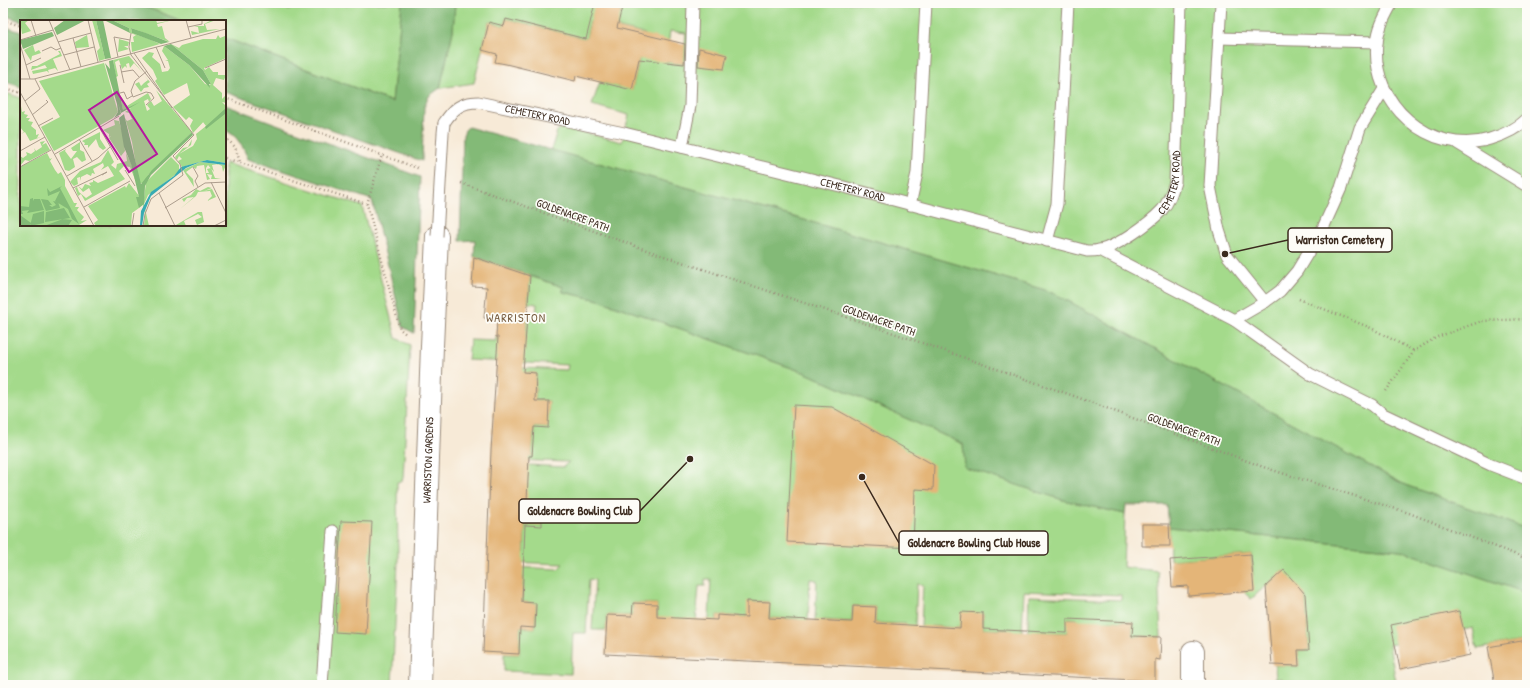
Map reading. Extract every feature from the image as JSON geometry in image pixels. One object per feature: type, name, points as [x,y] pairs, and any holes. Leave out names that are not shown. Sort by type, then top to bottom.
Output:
[{"type":"street","name":"WARRISTON GARDENS","points":[[420,685],[437,236]]},
{"type":"street","points":[[1193,652],[1193,685]]},
{"type":"lane","points":[[682,147],[690,106],[693,3]]},
{"type":"lane","points":[[910,204],[917,173],[926,3]]},
{"type":"lane","points":[[1047,241],[1057,204],[1068,3]]},
{"type":"lane","name":"CEMETERY ROAD","points":[[437,236],[444,123],[451,112],[460,105],[469,102],[478,102],[592,125],[910,204],[1087,251],[1099,250],[1121,241],[1152,219],[1162,210],[1170,197],[1175,182],[1181,3]]},
{"type":"lane","points":[[1221,3],[1210,186],[1219,230],[1227,255],[1265,302]]},
{"type":"lane","points":[[1392,3],[1382,19],[1377,42],[1376,58],[1384,89],[1396,109],[1413,126],[1434,137],[1457,142],[1480,142],[1503,136],[1527,119]]},
{"type":"lane","points":[[1219,38],[1377,42]]},
{"type":"lane","points":[[1234,320],[1265,302],[1280,291],[1297,271],[1323,228],[1341,188],[1360,128],[1384,89]]},
{"type":"lane","points":[[1457,142],[1527,186]]},
{"type":"lane","points":[[1099,250],[1234,320],[1310,374],[1372,405],[1383,414],[1491,465],[1527,478]]},
{"type":"lane","points":[[322,685],[333,531]]},
{"type":"path","points":[[3,20],[20,26]]},
{"type":"path","points":[[3,87],[20,93]]},
{"type":"path","points":[[226,98],[427,171]]},
{"type":"path","points":[[226,138],[234,147],[240,162]]},
{"type":"path","points":[[382,155],[367,204],[400,329],[407,335],[432,346]]},
{"type":"path","points":[[226,158],[367,204]]},
{"type":"path","name":"GOLDENACRE PATH","points":[[457,182],[652,252],[885,330],[1074,396],[1266,468],[1409,513],[1527,559]]},
{"type":"path","points":[[1280,291],[1371,328],[1414,351]]},
{"type":"path","points":[[1372,405],[1388,389],[1414,351],[1437,337],[1482,321],[1527,319]]},
{"type":"green space","points":[[3,3],[135,3],[179,20],[20,21],[3,15]]},
{"type":"green space","points":[[135,3],[271,3],[290,10],[292,3],[343,3],[347,6],[349,3],[402,3],[392,102],[226,38],[226,20],[179,20]]},
{"type":"green space","points":[[402,3],[455,3],[453,31],[440,88],[429,96],[424,107],[422,161],[226,92],[226,38],[392,102]]},
{"type":"green space","points":[[455,3],[595,3],[594,8],[620,15],[623,3],[1527,3],[1527,529],[1405,485],[1059,296],[1045,290],[801,219],[551,150],[557,131],[562,127],[622,142],[629,115],[592,105],[600,82],[632,89],[645,34],[590,21],[586,39],[506,19],[504,26],[489,22],[474,83],[440,88],[453,31]],"holes":[[[670,31],[686,33],[683,64],[666,62]]]},
{"type":"green space","points":[[3,26],[20,32],[20,87],[3,81]]},
{"type":"green space","points":[[3,92],[20,98],[20,226],[226,226],[226,163],[362,206],[396,338],[410,345],[403,478],[402,481],[397,482],[398,562],[392,685],[3,685]]},
{"type":"green space","points":[[226,105],[420,177],[414,333],[403,327],[372,200],[248,159],[242,146],[230,132],[226,130]]},
{"type":"green space","points":[[468,127],[801,219],[1045,290],[1059,296],[1405,485],[1527,529],[1527,593],[1400,550],[1169,527],[1167,505],[1126,505],[1125,514],[1063,500],[965,468],[963,444],[806,373],[599,300],[563,292],[563,287],[474,257],[475,240],[460,241],[463,135]]},
{"type":"green space","points":[[530,276],[563,287],[563,292],[599,300],[806,373],[963,444],[966,468],[1063,500],[1125,514],[1123,567],[1158,571],[1161,637],[1132,636],[1133,622],[1108,621],[1077,633],[1078,619],[1068,618],[1067,633],[1037,632],[1037,652],[1027,652],[1029,596],[1121,600],[1121,595],[1024,591],[1021,651],[1012,651],[1013,630],[983,629],[983,613],[960,628],[931,626],[929,647],[920,647],[923,585],[917,584],[914,646],[905,646],[906,624],[875,623],[876,607],[853,606],[852,622],[823,620],[822,642],[814,641],[817,580],[810,579],[807,641],[798,619],[769,618],[769,602],[748,601],[747,617],[717,615],[716,637],[708,636],[711,579],[705,579],[705,586],[699,586],[695,635],[657,617],[657,604],[633,603],[632,616],[607,615],[606,630],[592,630],[595,580],[589,579],[586,633],[573,633],[571,674],[504,671],[504,654],[519,654],[520,627],[535,628],[536,603],[522,602],[523,577],[508,577],[508,567],[558,569],[563,564],[508,562],[524,552],[525,525],[542,526],[542,501],[527,501],[512,464],[563,467],[569,462],[514,460],[514,456],[532,456],[534,427],[547,428],[549,401],[535,401],[536,373],[519,372],[520,368],[567,370],[568,365],[468,360],[470,340],[496,341],[496,337],[525,339],[527,319],[536,319],[537,304],[528,303]]},
{"type":"green space","points":[[1169,527],[1400,550],[1527,593],[1527,640],[1477,649],[1473,628],[1463,630],[1459,611],[1395,644],[1389,645],[1396,682],[1370,680],[1370,685],[1282,685],[1282,678],[1276,679],[1275,665],[1299,666],[1298,650],[1309,650],[1305,596],[1272,598],[1284,570],[1251,599],[1244,592],[1253,575],[1251,554],[1170,560]]},
{"type":"building","points":[[595,3],[623,3],[617,28],[685,44],[684,64],[639,59],[632,90],[576,76],[575,81],[495,62],[497,54],[482,50],[489,22],[504,26],[506,19],[586,39]]},
{"type":"building","points":[[699,48],[727,55],[724,69],[698,66]]},
{"type":"building","points":[[474,257],[530,276],[523,372],[536,373],[535,401],[549,401],[548,428],[534,427],[532,456],[529,456],[527,501],[542,501],[542,526],[525,525],[522,602],[536,603],[535,628],[520,627],[519,654],[483,652],[491,451],[498,337],[496,337],[497,319],[484,318],[487,287],[472,286]]},
{"type":"building","points":[[794,405],[832,407],[934,465],[933,490],[915,489],[913,548],[787,542]]},
{"type":"building","points":[[341,521],[372,522],[366,634],[335,632]]},
{"type":"building","points":[[1142,524],[1169,524],[1170,546],[1142,546]]},
{"type":"building","points":[[1251,554],[1254,591],[1188,596],[1188,586],[1172,587],[1170,560]]},
{"type":"building","points":[[1284,570],[1305,594],[1309,650],[1298,650],[1299,666],[1272,665],[1266,586]]},
{"type":"building","points":[[747,601],[770,602],[769,618],[852,622],[853,606],[876,607],[875,623],[960,628],[961,612],[983,613],[983,629],[1067,633],[1067,619],[1133,622],[1132,636],[1161,637],[1160,660],[1155,659],[1155,681],[605,654],[607,615],[632,616],[633,603],[657,604],[657,617],[717,620],[717,615],[747,617]]},
{"type":"building","points":[[1459,611],[1470,655],[1400,669],[1391,625]]},
{"type":"building","points":[[1527,640],[1527,685],[1495,685],[1488,647]]},
{"type":"place","name":"Warriston Cemetery","points":[[1225,254]]},
{"type":"place","name":"Goldenacre Bowling Club","points":[[690,459]]},
{"type":"place","name":"Goldenacre Bowling Club House","points":[[862,477]]},
{"type":"district","name":"WARRISTON","points":[[516,318]]}]
